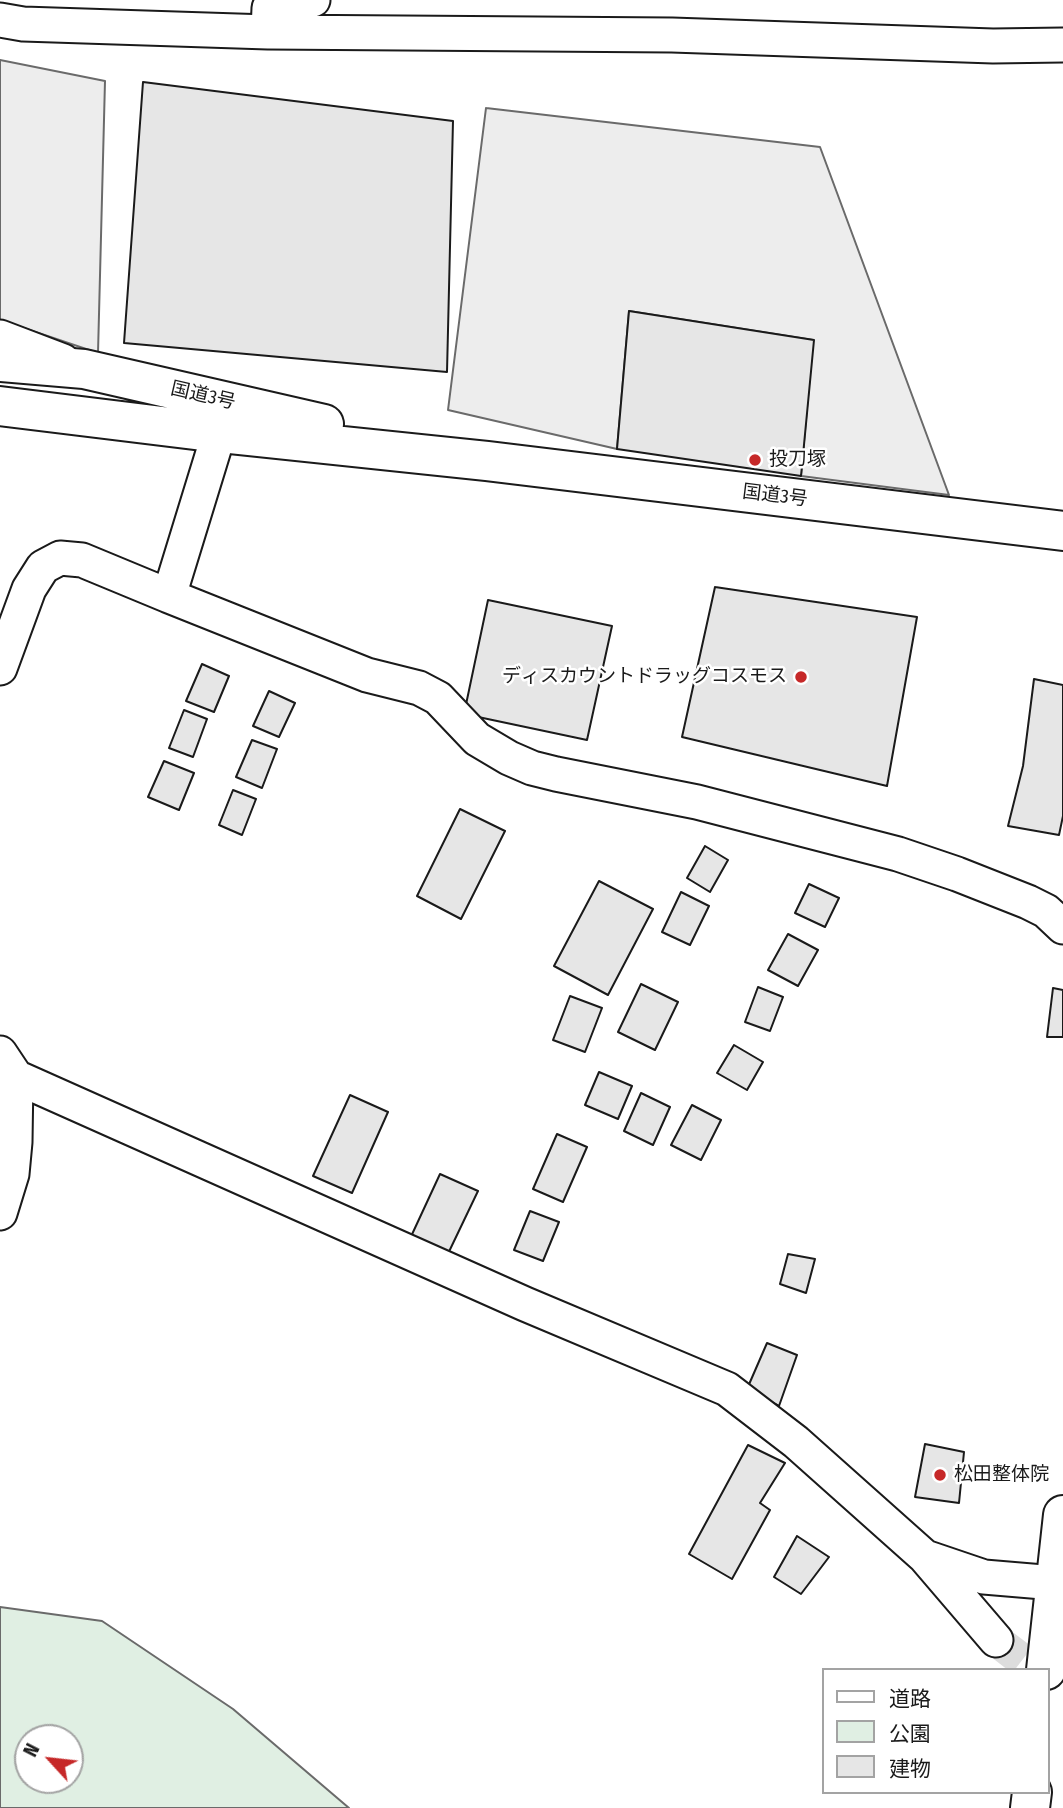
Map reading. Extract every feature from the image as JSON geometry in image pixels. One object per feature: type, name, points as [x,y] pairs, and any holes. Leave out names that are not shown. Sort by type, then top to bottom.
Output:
[{"type":"main road","name":"国道3号","points":[[0,362],[84,369],[487,461]]},
{"type":"main road","name":"国道3号","points":[[6,405],[219,433],[487,461],[1063,531]]},
{"type":"main road","points":[[1046,1668],[1059,1584],[1063,1515]]},
{"type":"street","points":[[268,32],[269,8],[313,0]]},
{"type":"street","points":[[0,20],[23,24],[268,32],[673,35],[993,46],[1063,45]]},
{"type":"street","points":[[0,337],[84,369]]},
{"type":"street","points":[[169,596],[219,433]]},
{"type":"street","points":[[0,667],[29,589],[43,567],[61,558],[82,560],[367,675],[419,688],[438,698],[477,739],[532,768],[697,802],[898,854],[1028,902],[1046,911],[1063,927]]},
{"type":"street","points":[[0,1213],[12,1174],[15,1142],[8,1065]]},
{"type":"street","points":[[8,1065],[525,1304],[727,1389],[796,1442],[925,1557],[996,1640]]},
{"type":"street","points":[[925,1557],[984,1577],[1059,1584]]},
{"type":"green space","points":[[0,1607],[102,1621],[233,1709],[349,1808],[0,1808]]},
{"type":"shaded area","points":[[0,60],[105,81],[98,353],[0,320]]},
{"type":"shaded area","points":[[486,108],[820,147],[949,495],[801,476],[813,340],[629,311],[617,449],[448,410]]},
{"type":"building","points":[[143,82],[453,121],[447,372],[124,343]]},
{"type":"building","points":[[629,311],[814,340],[801,476],[617,449]]},
{"type":"building","name":"ディスカウントドラッグコスモス","points":[[715,587],[917,617],[887,786],[682,737]]},
{"type":"building","points":[[488,600],[612,626],[587,740],[464,714]]},
{"type":"building","points":[[202,664],[229,676],[214,712],[186,701]]},
{"type":"building","points":[[1034,679],[1063,685],[1063,816],[1059,835],[1008,826],[1023,766]]},
{"type":"building","points":[[269,691],[295,703],[279,737],[253,726]]},
{"type":"building","points":[[184,710],[207,719],[193,757],[169,748]]},
{"type":"building","points":[[252,740],[277,749],[262,788],[236,777]]},
{"type":"building","points":[[164,761],[194,773],[179,810],[148,797]]},
{"type":"building","points":[[233,790],[256,799],[242,835],[219,825]]},
{"type":"building","points":[[460,809],[505,831],[461,919],[417,896]]},
{"type":"building","points":[[705,846],[728,860],[710,892],[687,878]]},
{"type":"building","points":[[599,881],[653,909],[608,995],[554,966]]},
{"type":"building","points":[[809,884],[839,898],[825,927],[795,913]]},
{"type":"building","points":[[681,892],[709,906],[690,945],[662,932]]},
{"type":"building","points":[[788,934],[818,950],[798,986],[768,970]]},
{"type":"building","points":[[641,984],[678,1002],[655,1050],[618,1032]]},
{"type":"building","points":[[758,987],[783,997],[770,1031],[745,1022]]},
{"type":"building","points":[[1053,988],[1063,990],[1063,1037],[1047,1037]]},
{"type":"building","points":[[570,996],[602,1008],[585,1052],[553,1040]]},
{"type":"building","points":[[734,1045],[763,1062],[747,1090],[717,1073]]},
{"type":"building","points":[[599,1072],[632,1086],[618,1119],[585,1105]]},
{"type":"building","points":[[641,1093],[670,1107],[653,1145],[624,1131]]},
{"type":"building","points":[[350,1095],[388,1112],[352,1193],[313,1176]]},
{"type":"building","points":[[692,1105],[721,1120],[701,1160],[671,1145]]},
{"type":"building","points":[[557,1134],[587,1147],[563,1202],[533,1189]]},
{"type":"building","points":[[440,1174],[478,1191],[445,1260],[408,1243]]},
{"type":"building","points":[[530,1211],[559,1222],[543,1261],[514,1250]]},
{"type":"building","points":[[788,1254],[815,1259],[806,1293],[780,1284]]},
{"type":"building","points":[[767,1343],[797,1355],[779,1406],[747,1389]]},
{"type":"building","name":"松田整体院","points":[[925,1444],[964,1452],[959,1503],[915,1497]]},
{"type":"building","points":[[748,1445],[785,1463],[760,1503],[770,1510],[732,1579],[689,1554]]},
{"type":"building","points":[[797,1536],[829,1557],[801,1594],[774,1577]]},
{"type":"tunnel","points":[[996,1640],[1032,1668]]},
{"type":"place","name":"投刀塚","points":[[755,460]]},
{"type":"place","name":"ディスカウントドラッグコスモス","points":[[801,677]]},
{"type":"place","name":"松田整体院","points":[[940,1475]]}]
